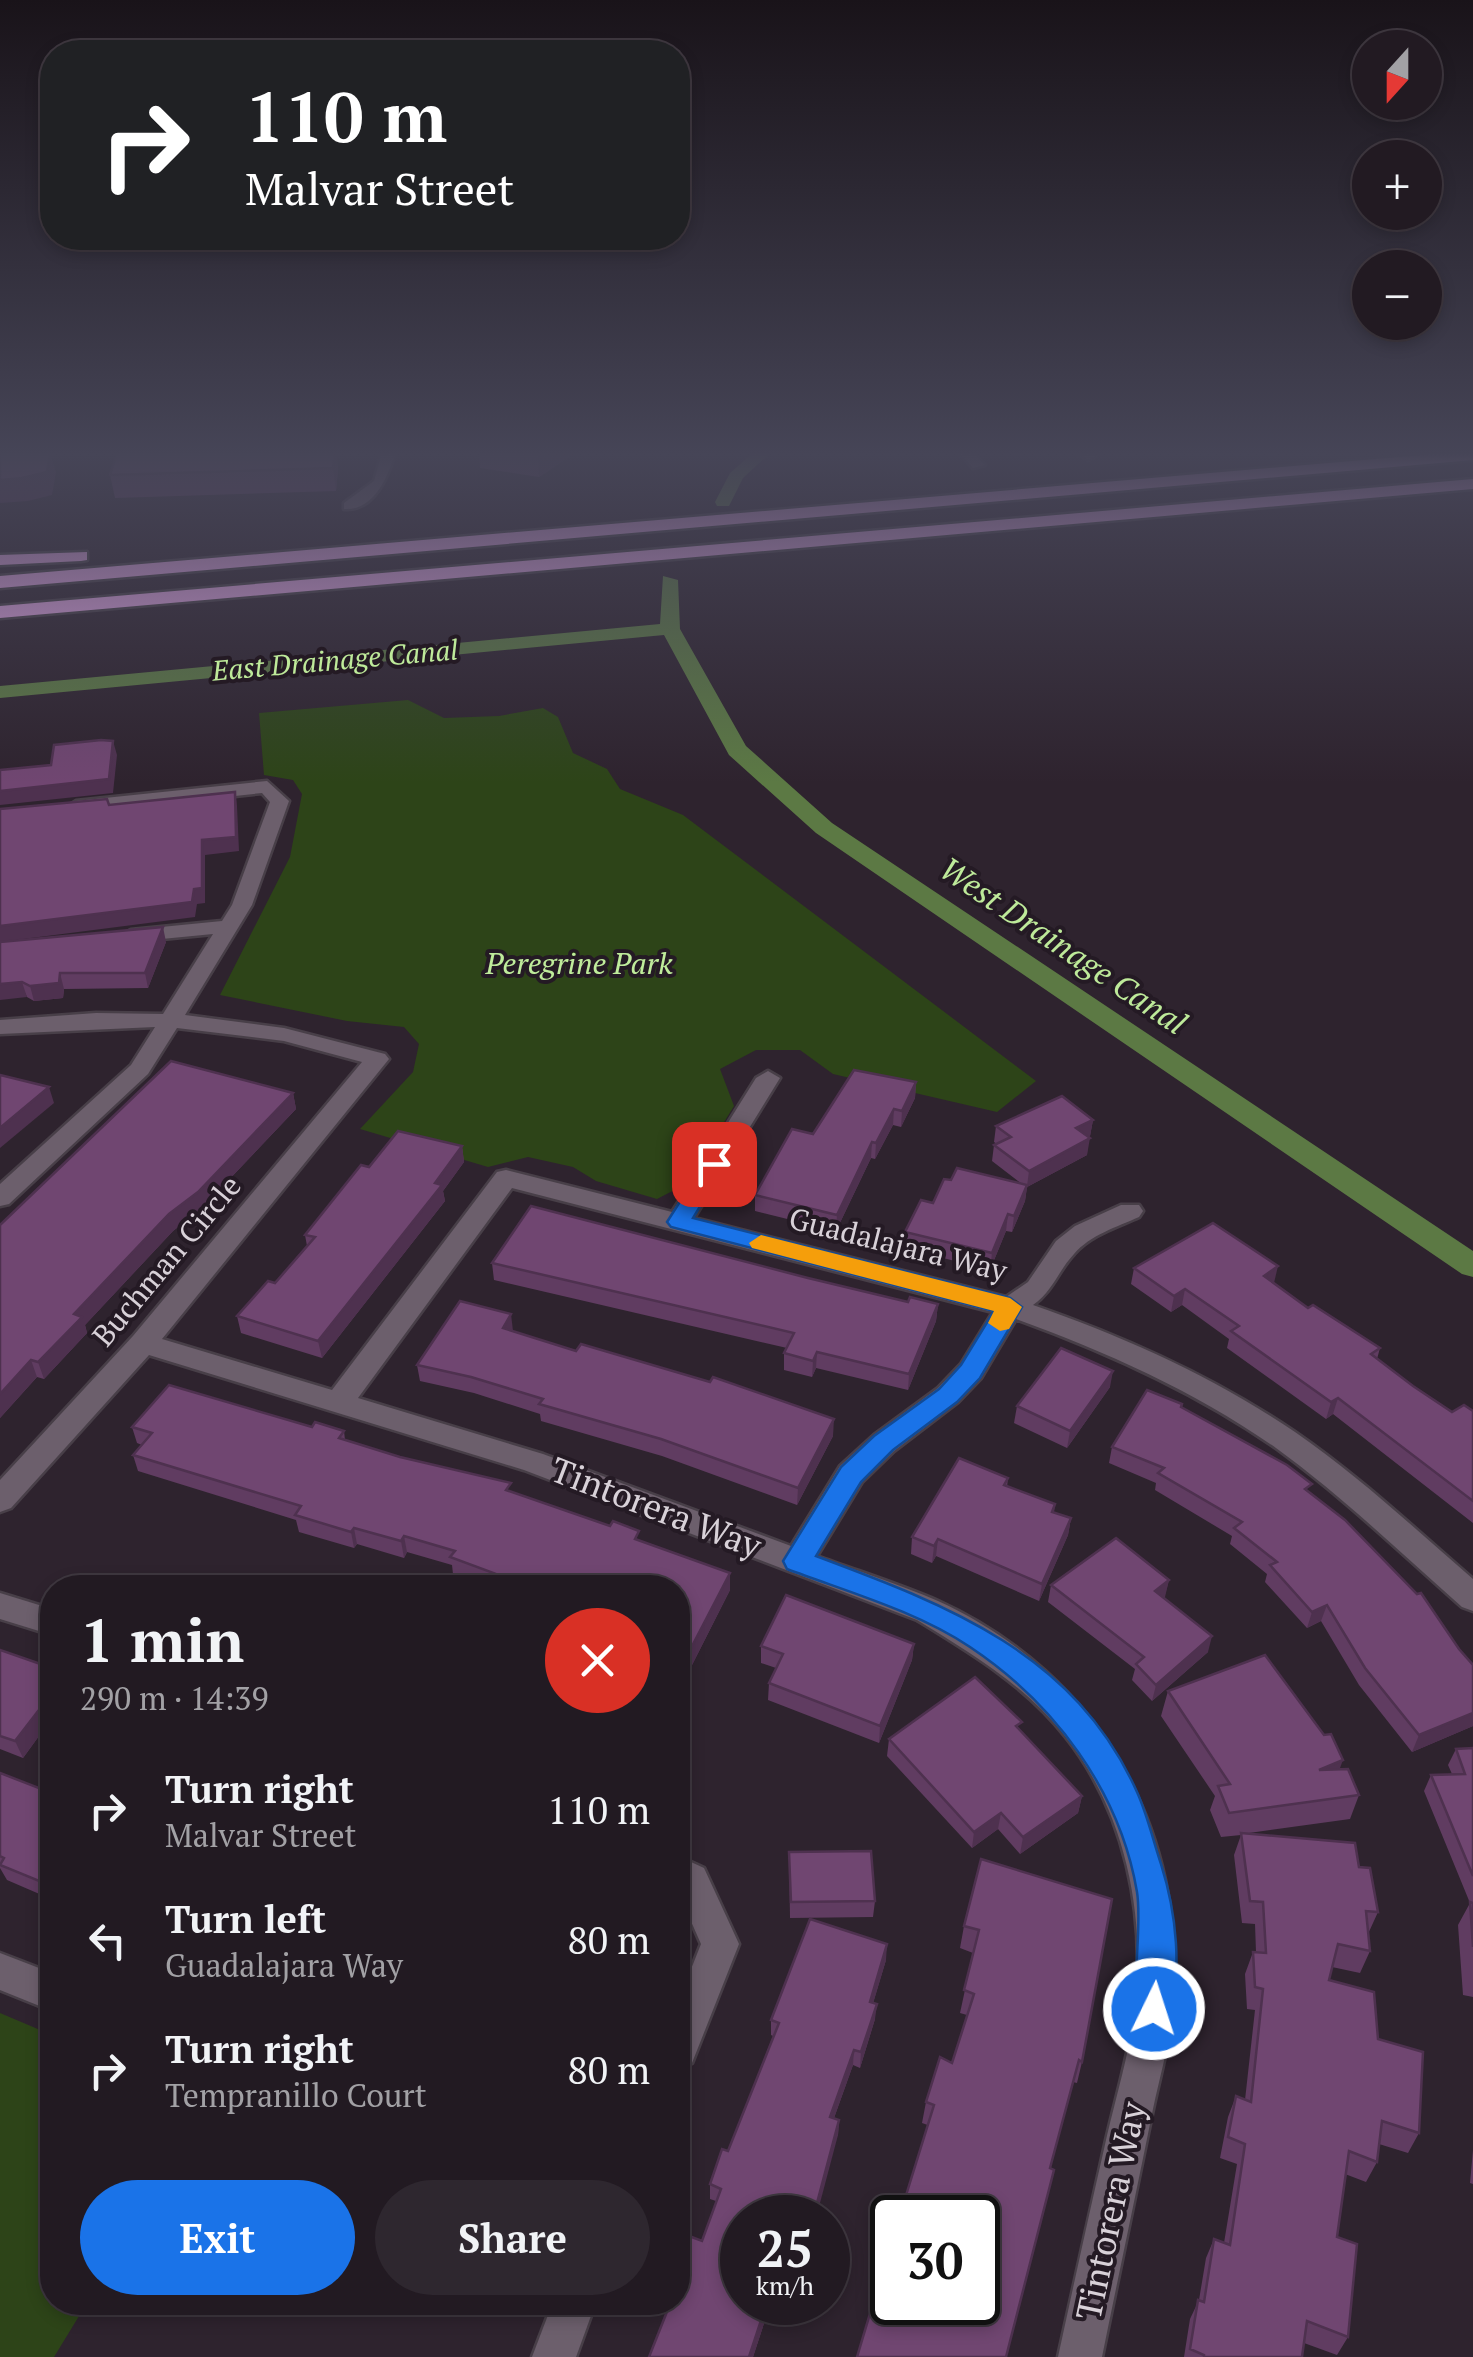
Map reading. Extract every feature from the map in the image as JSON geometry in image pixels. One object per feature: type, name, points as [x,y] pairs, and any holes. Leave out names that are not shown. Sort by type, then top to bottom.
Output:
[{"type":"highway","points":[[0,582],[223,563]]},
{"type":"highway","points":[[0,615],[560,563]]},
{"type":"street","points":[[0,1198],[140,1069],[242,905],[280,801],[268,787],[52,810]]},
{"type":"street","points":[[107,938],[226,927]]},
{"type":"street","points":[[0,1027],[100,1018],[173,1019]]},
{"type":"street","name":"Buchman Circle","points":[[0,1500],[143,1342],[377,1059],[283,1032],[173,1019]]},
{"type":"street","points":[[679,1222],[768,1078]]},
{"type":"street","name":"Guadalajara Way","points":[[339,1402],[506,1178],[1010,1307],[1083,1332],[1222,1400],[1346,1487],[1473,1598]]},
{"type":"street","points":[[798,1561],[851,1474],[884,1443],[948,1396],[970,1372],[1010,1307],[1037,1289],[1051,1264],[1074,1240],[1130,1211]]},
{"type":"street","name":"Tintorera Way","points":[[143,1342],[533,1462],[798,1561],[928,1611],[980,1638],[1027,1673],[1092,1744],[1123,1796],[1141,1843],[1153,1892],[1158,1956],[1154,2009],[1080,2357]]},
{"type":"street","points":[[0,1606],[40,1618]]},
{"type":"street","points":[[690,1879],[720,1944],[690,2019]]},
{"type":"street","points":[[0,1970],[40,1987]]},
{"type":"street","points":[[554,2357],[570,2315]]},
{"type":"green space","name":"Peregrine Park","points":[[408,700],[444,718],[499,716],[543,708],[558,717],[573,753],[607,769],[620,789],[683,815],[1036,1081],[997,1112],[833,1074],[800,1050],[756,1050],[720,1069],[734,1106],[686,1184],[657,1199],[596,1181],[573,1167],[528,1157],[488,1167],[360,1129],[413,1072],[419,1044],[404,1027],[347,1021],[220,995],[290,857],[302,794],[293,780],[264,775],[259,713]]},
{"type":"green space","points":[[0,2013],[40,2030],[40,2315],[80,2315],[54,2357],[0,2357]]},
{"type":"building","points":[[113,741],[109,779],[0,791],[0,770],[51,765],[54,745]]},
{"type":"building","points":[[235,792],[236,837],[202,840],[202,888],[194,889],[192,902],[0,926],[0,809],[107,799],[109,805]]},
{"type":"building","points":[[163,927],[145,973],[60,973],[59,983],[0,984],[0,942]]},
{"type":"building","points":[[171,1061],[293,1093],[74,1314],[82,1317],[38,1362],[31,1360],[0,1394],[0,1225]]},
{"type":"building","points":[[854,1070],[916,1082],[902,1111],[894,1109],[876,1143],[872,1142],[837,1215],[755,1195],[792,1129],[813,1134]]},
{"type":"building","points":[[0,1075],[49,1087],[0,1128]]},
{"type":"building","points":[[1062,1096],[1093,1120],[1076,1128],[1090,1138],[1029,1171],[994,1145],[1011,1137],[996,1126]]},
{"type":"building","points":[[398,1131],[462,1146],[435,1183],[442,1185],[318,1341],[237,1316],[268,1281],[275,1283],[315,1237],[305,1235],[361,1165],[369,1167]]},
{"type":"building","points":[[957,1168],[1027,1185],[1014,1216],[1008,1214],[992,1253],[905,1232],[921,1200],[933,1203],[944,1179],[951,1180]]},
{"type":"building","points":[[531,1206],[808,1278],[908,1302],[910,1297],[938,1304],[909,1374],[817,1352],[813,1361],[784,1353],[794,1333],[492,1263]]},
{"type":"building","points":[[1213,1223],[1278,1266],[1264,1276],[1308,1308],[1313,1305],[1380,1348],[1371,1354],[1413,1386],[1452,1412],[1464,1405],[1473,1411],[1473,1501],[1338,1398],[1331,1402],[1231,1331],[1239,1326],[1185,1289],[1174,1296],[1134,1268]]},
{"type":"building","points":[[460,1301],[511,1314],[503,1328],[576,1351],[581,1344],[710,1382],[713,1377],[834,1419],[798,1488],[661,1439],[539,1404],[543,1399],[417,1365]]},
{"type":"building","points":[[1061,1348],[1113,1371],[1070,1431],[1017,1406]]},
{"type":"building","points":[[169,1385],[312,1427],[315,1422],[344,1431],[339,1438],[400,1457],[511,1483],[506,1490],[610,1526],[613,1521],[639,1531],[635,1539],[730,1573],[690,1650],[690,1575],[499,1575],[450,1557],[455,1551],[404,1536],[401,1541],[354,1528],[351,1532],[295,1515],[301,1506],[133,1455],[152,1433],[132,1427]]},
{"type":"building","points":[[1147,1390],[1182,1404],[1181,1407],[1287,1465],[1312,1484],[1305,1489],[1345,1520],[1417,1594],[1421,1593],[1473,1665],[1473,1713],[1419,1735],[1365,1668],[1327,1605],[1312,1612],[1270,1565],[1277,1562],[1234,1528],[1242,1522],[1158,1473],[1164,1468],[1112,1447]]},
{"type":"building","points":[[959,1458],[1008,1478],[1004,1485],[1055,1504],[1052,1512],[1071,1518],[1042,1584],[938,1539],[934,1546],[912,1537]]},
{"type":"building","points":[[1116,1538],[1169,1580],[1155,1591],[1212,1636],[1156,1685],[1136,1664],[1144,1657],[1051,1585]]},
{"type":"building","points":[[786,1595],[914,1644],[880,1726],[769,1683],[783,1654],[761,1646]]},
{"type":"building","points":[[0,1650],[40,1664],[40,1709],[15,1741],[0,1736]]},
{"type":"building","points":[[1265,1655],[1324,1735],[1331,1734],[1343,1760],[1319,1770],[1348,1769],[1359,1795],[1229,1813],[1218,1786],[1230,1784],[1168,1691]]},
{"type":"building","points":[[975,1677],[1022,1722],[1016,1726],[1082,1796],[1023,1837],[1001,1813],[974,1832],[889,1739]]},
{"type":"building","points":[[1473,1748],[1473,1876],[1431,1775],[1465,1774],[1456,1749]]},
{"type":"building","points":[[0,1773],[40,1788],[40,1881],[0,1865],[4,1858],[0,1856]]},
{"type":"building","points":[[1241,1833],[1355,1843],[1359,1867],[1370,1868],[1378,1912],[1366,1911],[1370,1951],[1338,1944],[1329,1980],[1374,1992],[1378,2039],[1423,2052],[1419,2133],[1382,2121],[1377,2162],[1349,2151],[1337,2237],[1357,2244],[1348,2337],[1307,2321],[1302,2357],[1204,2357],[1190,2349],[1198,2300],[1204,2302],[1214,2239],[1230,2245],[1245,2144],[1228,2137],[1236,2096],[1251,2102],[1263,1989],[1255,1987],[1253,1952],[1266,1953],[1263,1902],[1250,1901]]},
{"type":"building","points":[[871,1851],[875,1901],[791,1902],[789,1852]]},
{"type":"building","points":[[981,1859],[1112,1899],[1082,2062],[1079,2060],[1050,2168],[1054,2170],[1006,2357],[857,2357],[870,2314],[870,2325],[1000,2325],[1000,2195],[906,2195],[934,2105],[926,2102],[940,2057],[952,2063],[974,1994],[964,1990],[979,1930],[964,1926]]},
{"type":"building","points":[[1470,1902],[1473,1903],[1473,1947]]},
{"type":"building","points":[[810,1919],[887,1944],[870,2002],[877,2004],[861,2052],[854,2050],[830,2117],[839,2120],[819,2195],[720,2195],[720,2325],[759,2325],[749,2357],[649,2357],[666,2315],[690,2315],[690,2236],[702,2241],[721,2189],[710,2184],[722,2149],[728,2151],[779,2023],[771,2020]]},
{"type":"waterway","points":[[669,580],[670,629]]},
{"type":"waterway","name":"East Drainage Canal","points":[[0,692],[670,629]]},
{"type":"waterway","name":"West Drainage Canal","points":[[670,629],[737,750],[824,828],[1473,1266]]},
{"type":"slow traffic","points":[[761,1243],[1010,1307],[1000,1323]]},
{"type":"route","points":[[714,1164],[679,1222],[1010,1307],[970,1372],[948,1396],[884,1443],[851,1474],[798,1561],[928,1611],[980,1638],[1027,1673],[1062,1706],[1092,1744],[1123,1796],[1141,1843],[1153,1892],[1158,1956],[1154,2009]]}]
